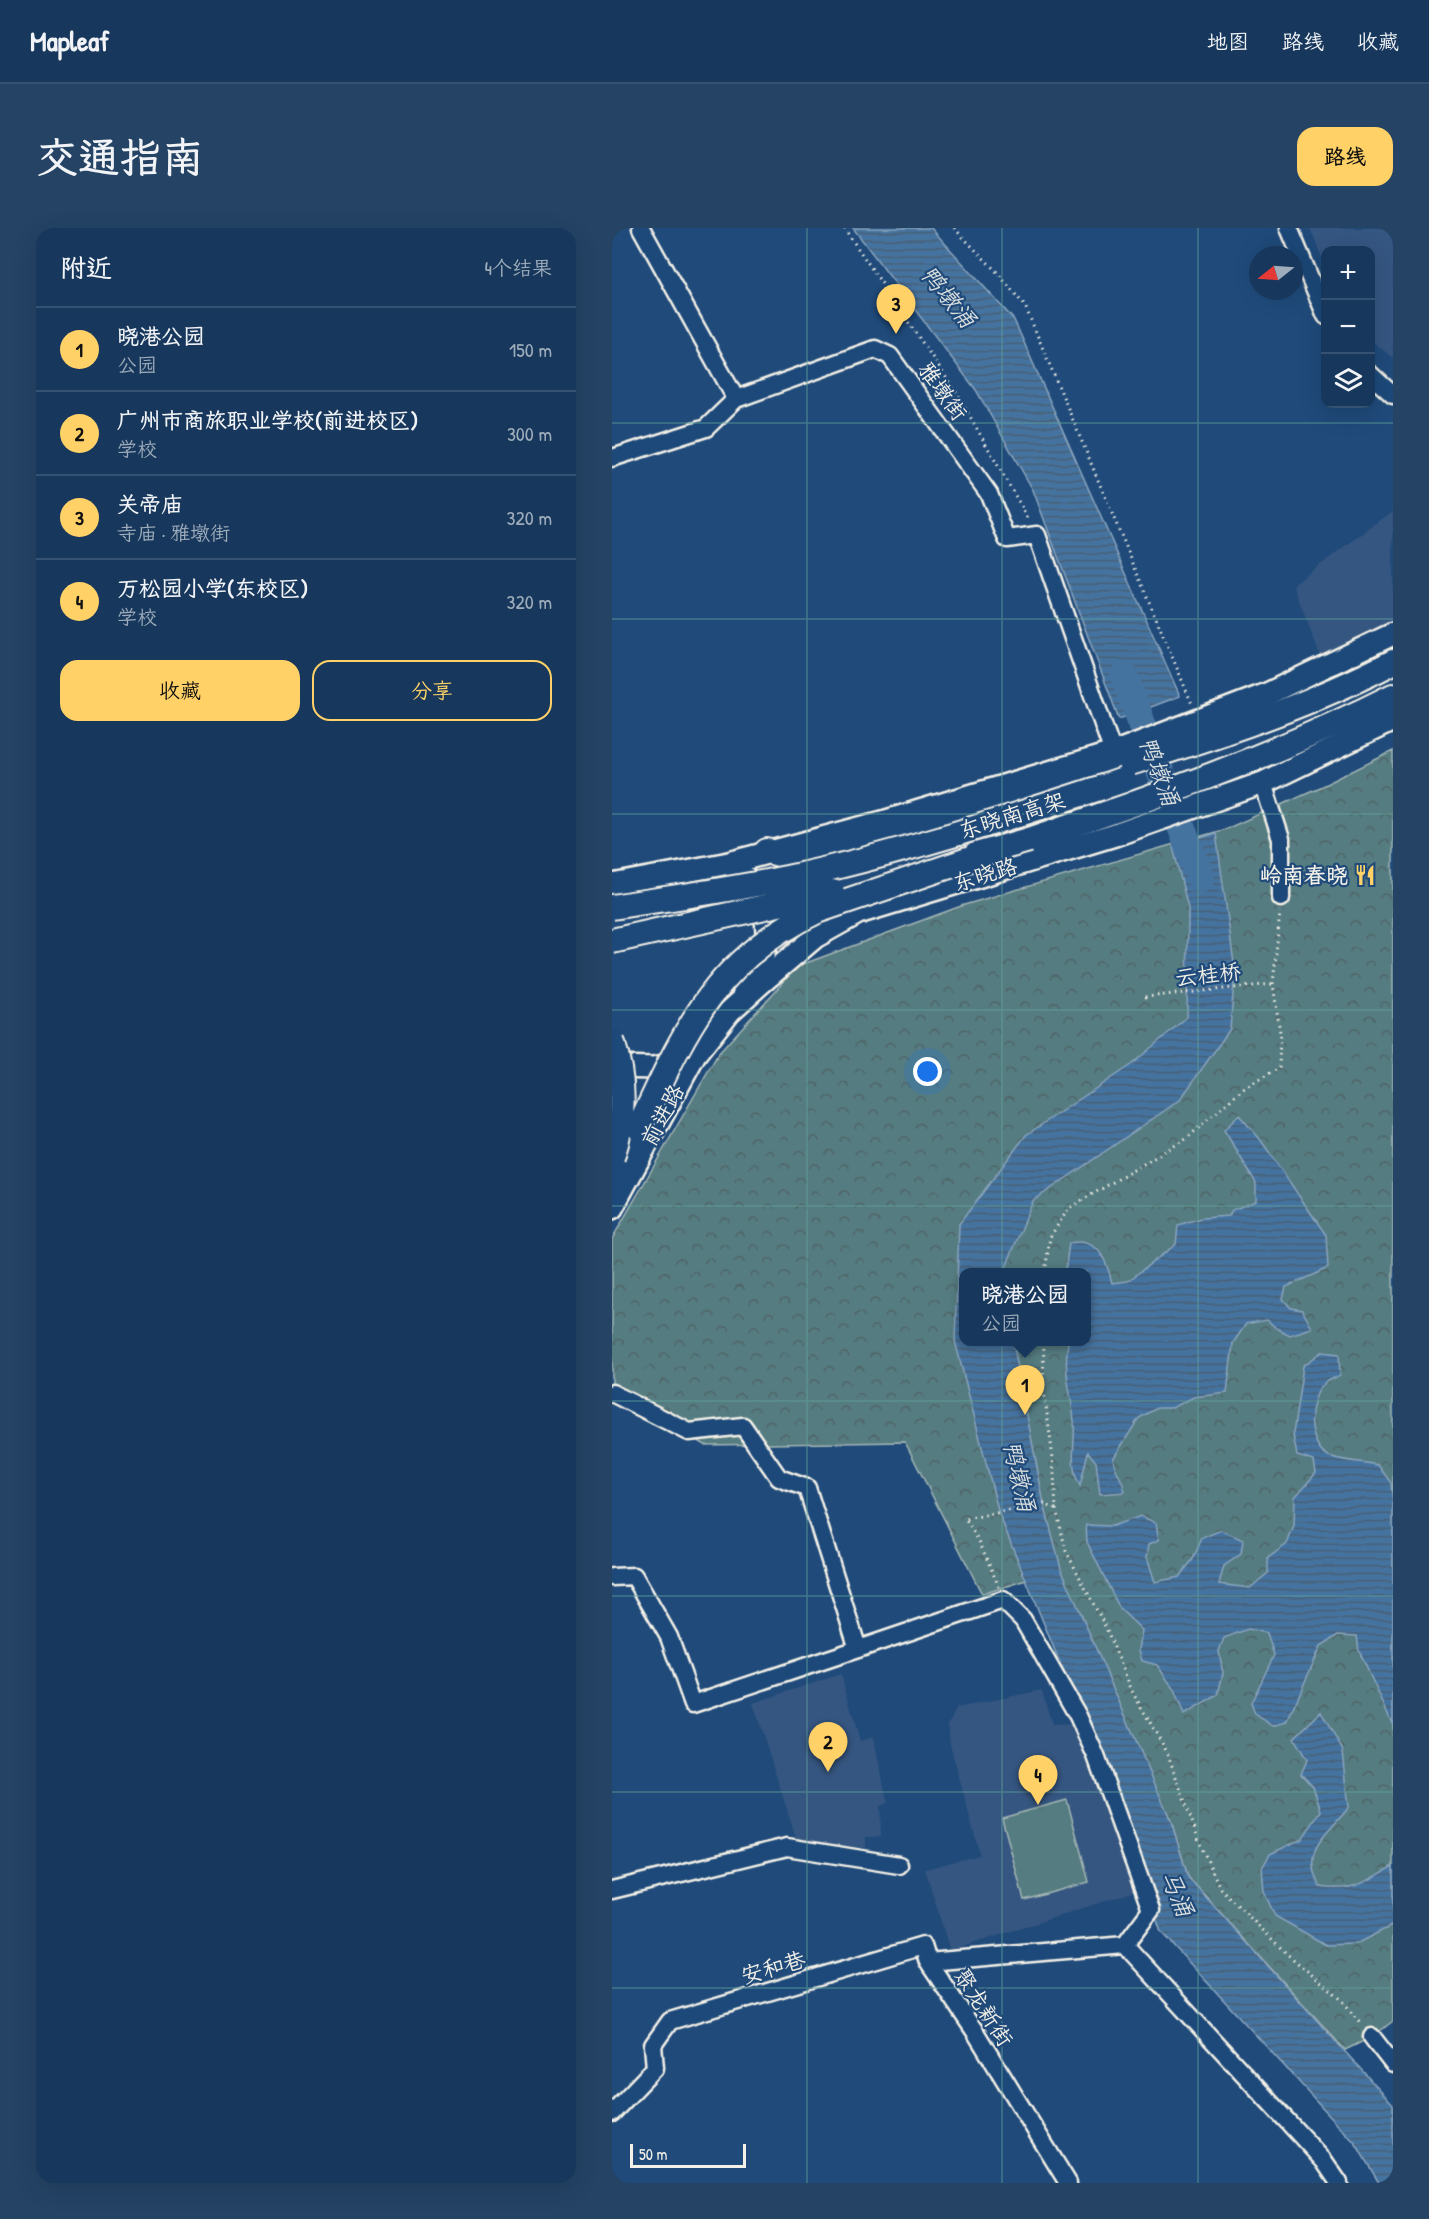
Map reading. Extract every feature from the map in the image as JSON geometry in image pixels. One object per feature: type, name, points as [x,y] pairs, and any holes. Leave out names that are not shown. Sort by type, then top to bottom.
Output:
[{"type":"highway","points":[[767,851],[797,859],[973,810],[1250,724],[1393,664]]},
{"type":"highway","name":"东晓南高架","points":[[612,907],[788,878],[1045,806],[1238,739],[1331,698],[1393,664]]},
{"type":"highway","name":"东晓南高架","points":[[612,941],[740,914],[991,852],[1029,840],[1141,814],[1207,790],[1264,755],[1393,696]]},
{"type":"highway","points":[[612,1178],[686,1030],[711,992],[742,960],[778,931],[817,911],[991,852]]},
{"type":"highway","points":[[612,1041],[621,1071],[622,1107],[612,1157]]},
{"type":"main road","points":[[612,885],[729,863],[886,821],[1119,751],[1199,722],[1313,673],[1393,633]]},
{"type":"main road","points":[[1207,790],[1263,783],[1393,720]]},
{"type":"main road","name":"东晓路","points":[[612,1067],[655,1068],[680,1062],[695,1054],[730,1011],[815,937],[858,913],[1141,814]]},
{"type":"main road","points":[[729,863],[749,879],[760,900],[767,927],[764,954],[730,1011]]},
{"type":"main road","name":"前进路","points":[[612,1208],[695,1054]]},
{"type":"street","points":[[612,458],[706,428],[736,399],[641,228]]},
{"type":"street","points":[[1289,228],[1321,304]]},
{"type":"street","name":"雅墩街","points":[[736,399],[875,350],[890,356],[988,494],[1007,539],[1037,535]]},
{"type":"street","points":[[1375,378],[1393,395]]},
{"type":"street","points":[[1037,535],[1119,751]]},
{"type":"street","points":[[1263,783],[1281,839],[1281,898]]},
{"type":"street","points":[[612,1393],[689,1432],[743,1426],[778,1478],[807,1488],[858,1648]]},
{"type":"street","points":[[612,1577],[634,1576],[669,1637],[693,1704],[1003,1600],[1023,1620],[1078,1716],[1096,1756],[1150,1910],[1125,1945],[1324,2161],[1339,2183]]},
{"type":"street","points":[[612,1890],[787,1847],[899,1865]]},
{"type":"street","name":"聚龙新街","points":[[1068,2183],[974,2030],[928,1962],[1125,1945]]},
{"type":"street","name":"安和巷","points":[[612,2113],[655,2068],[653,2045],[670,2021],[923,1946],[928,1962]]},
{"type":"street","points":[[1372,2037],[1393,2064]]},
{"type":"path","points":[[844,228],[956,392],[1011,483],[1037,535]]},
{"type":"path","points":[[954,228],[996,271],[1025,306],[1199,722]]},
{"type":"path","points":[[1046,1268],[1050,1237],[1069,1208],[1186,1139],[1243,1089],[1279,1068],[1280,1032],[1273,984],[1281,898]]},
{"type":"path","name":"云桂桥","points":[[1146,997],[1273,984]]},
{"type":"path","points":[[1044,1346],[1043,1384],[1053,1458],[1056,1509],[1066,1551],[1106,1628],[1132,1693],[1167,1752],[1201,1846],[1220,1888],[1287,1954],[1342,2000],[1372,2037]]},
{"type":"path","points":[[1003,1600],[979,1541],[965,1519],[1044,1504],[1056,1509]]},
{"type":"shaded area","points":[[1310,228],[1393,228],[1393,358],[1375,343],[1375,246],[1321,246],[1321,255]]},
{"type":"shaded area","points":[[1393,511],[1393,623],[1322,660],[1293,585]]},
{"type":"shaded area","points":[[841,1674],[860,1741],[873,1737],[888,1803],[880,1806],[881,1837],[866,1837],[866,1848],[797,1841],[753,1703]]},
{"type":"shaded area","points":[[1042,1690],[1052,1725],[1075,1724],[1139,1890],[950,1951],[925,1869],[980,1855],[950,1744],[948,1724],[957,1708]]},
{"type":"green space","points":[[1393,751],[1393,2021],[1372,2037],[1345,2050],[1188,1877],[1171,1821],[1122,1713],[1043,1575],[982,1594],[905,1442],[705,1445],[612,1387],[612,1239],[719,1053],[798,966],[964,905],[1226,829]]},
{"type":"green space","points":[[1067,1800],[1089,1882],[1024,1900],[1002,1818]]},
{"type":"water","points":[[853,228],[931,228],[1014,320],[1180,696],[1119,719],[1033,490],[976,390]]},
{"type":"water","name":"马涌","points":[[1216,833],[1235,971],[1230,1029],[1180,1100],[1033,1201],[1006,1268],[959,1268],[959,1346],[1014,1346],[1044,1504],[1061,1568],[1171,1821],[1188,1877],[1393,2105],[1393,2183],[1379,2183],[1356,2144],[1161,1932],[1109,1783],[999,1514],[955,1341],[959,1224],[1026,1135],[1132,1064],[1187,1017],[1188,908],[1173,847]]},
{"type":"water","points":[[1239,1115],[1260,1139],[1326,1235],[1328,1268],[1286,1287],[1283,1299],[1291,1308],[1302,1310],[1312,1328],[1290,1335],[1267,1320],[1246,1324],[1233,1343],[1227,1393],[1194,1397],[1172,1408],[1157,1408],[1139,1418],[1113,1459],[1125,1492],[1100,1494],[1096,1462],[1088,1452],[1080,1486],[1074,1470],[1074,1421],[1067,1373],[1068,1346],[1091,1346],[1091,1268],[1066,1268],[1069,1243],[1079,1242],[1094,1246],[1107,1265],[1112,1283],[1128,1281],[1176,1244],[1178,1225],[1201,1218],[1229,1216],[1232,1210],[1256,1201],[1256,1183],[1224,1130]]},
{"type":"water","points":[[1322,1352],[1339,1354],[1340,1375],[1324,1384],[1314,1400],[1313,1431],[1320,1449],[1332,1457],[1378,1465],[1391,1483],[1393,1504],[1393,1725],[1359,1651],[1357,1636],[1338,1635],[1321,1646],[1287,1722],[1273,1726],[1255,1714],[1251,1703],[1274,1655],[1267,1633],[1248,1629],[1224,1638],[1219,1651],[1223,1673],[1218,1695],[1184,1715],[1173,1688],[1157,1665],[1142,1661],[1139,1650],[1142,1630],[1120,1609],[1087,1542],[1086,1525],[1112,1526],[1141,1516],[1156,1523],[1159,1540],[1149,1544],[1147,1557],[1155,1582],[1179,1577],[1193,1559],[1202,1538],[1221,1530],[1243,1540],[1241,1554],[1224,1566],[1219,1584],[1250,1588],[1268,1573],[1268,1558],[1287,1544],[1294,1526],[1295,1497],[1316,1473],[1314,1461],[1297,1456],[1293,1434],[1303,1366]]},
{"type":"water","points":[[1321,1712],[1343,1751],[1349,1807],[1318,1844],[1314,1853],[1314,1874],[1320,1887],[1350,1887],[1367,1881],[1393,1866],[1393,1925],[1356,1944],[1326,1945],[1275,1916],[1264,1892],[1262,1868],[1270,1854],[1302,1839],[1321,1811],[1313,1787],[1301,1774],[1307,1760],[1294,1738]]},
{"type":"waterway","name":"鸭墩涌","points":[[1124,676],[1201,879]]},
{"type":"place","name":"关帝庙","points":[[896,334]]},
{"type":"place","name":"岭南春晓","points":[[1365,875]]},
{"type":"place","name":"晓港公园","points":[[1025,1415]]},
{"type":"place","name":"广州市商旅职业学校(前进校区)","points":[[828,1772]]},
{"type":"place","name":"万松园小学(东校区)","points":[[1038,1805]]}]
